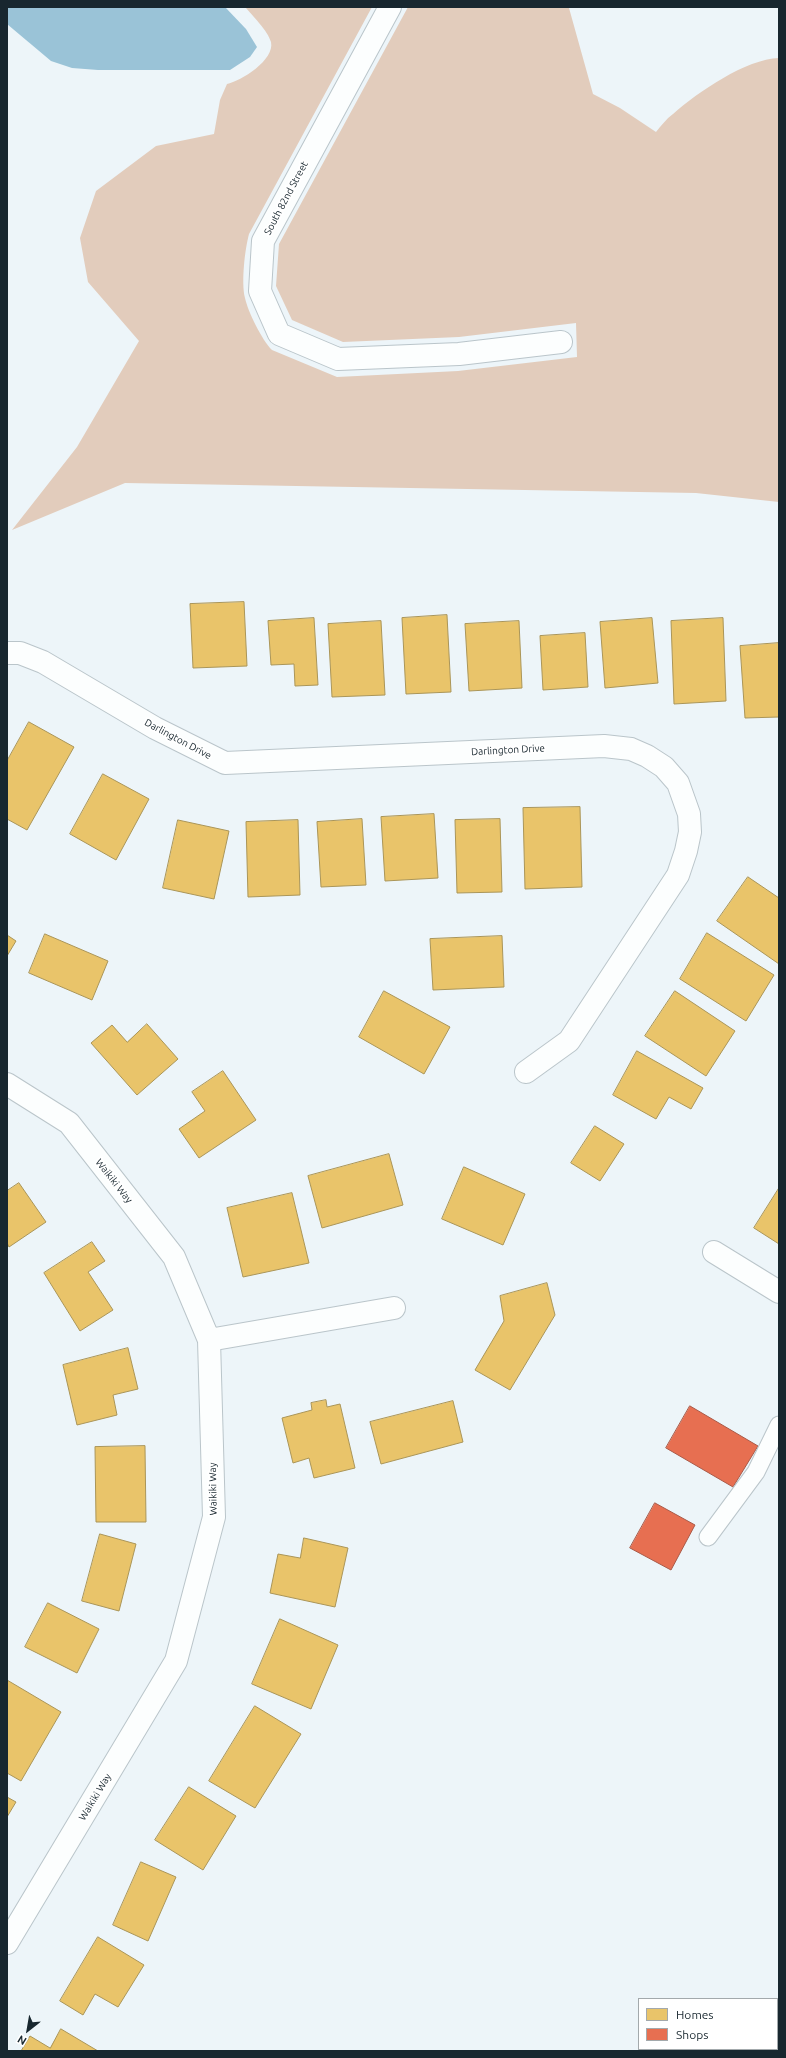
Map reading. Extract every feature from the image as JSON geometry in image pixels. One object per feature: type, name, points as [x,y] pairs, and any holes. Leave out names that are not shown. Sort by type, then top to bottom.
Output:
[{"type":"street","name":"South 82nd Street","points":[[390,7],[263,241],[260,291],[279,334],[338,359],[459,354],[561,342]]},
{"type":"street","name":"Darlington Drive","points":[[7,653],[20,653],[43,662],[155,728],[225,763],[604,746],[631,749],[647,756],[664,767],[678,783],[689,814],[690,832],[678,875],[569,1041],[526,1072]]},
{"type":"street","name":"Waikiki Way","points":[[7,1084],[69,1123],[174,1257],[209,1340],[214,1517],[176,1660],[7,1943]]},
{"type":"street","points":[[714,1252],[779,1292]]},
{"type":"street","points":[[209,1340],[394,1308]]},
{"type":"lane","points":[[708,1537],[756,1472],[779,1425]]},
{"type":"shaded area","points":[[245,7],[372,7],[249,234],[244,266],[243,283],[249,311],[264,340],[272,350],[337,377],[458,371],[577,357],[576,323],[459,337],[343,342],[292,320],[276,286],[279,244],[408,7],[569,8],[593,94],[620,108],[656,132],[668,118],[683,105],[723,78],[752,64],[779,58],[779,502],[696,493],[125,483],[12,530],[77,447],[139,341],[88,282],[80,238],[96,191],[156,146],[214,134],[220,100],[227,84],[240,79],[256,69],[268,56],[271,49],[271,42],[267,33]]},
{"type":"water","points":[[7,7],[225,7],[246,29],[257,47],[250,57],[230,70],[98,70],[72,68],[51,61],[7,24]]},
{"type":"building: Homes","points":[[244,602],[247,666],[193,668],[190,604]]},
{"type":"building: Homes","points":[[447,615],[451,692],[406,694],[402,618]]},
{"type":"building: Homes","points":[[314,618],[318,685],[295,686],[294,664],[271,665],[268,621]]},
{"type":"building: Homes","points":[[652,618],[658,683],[605,688],[600,622]]},
{"type":"building: Homes","points":[[723,618],[726,701],[674,704],[671,621]]},
{"type":"building: Homes","points":[[381,621],[385,695],[332,697],[328,624]]},
{"type":"building: Homes","points":[[519,621],[522,688],[469,691],[465,624]]},
{"type":"building: Homes","points":[[585,633],[588,687],[543,690],[540,636]]},
{"type":"building: Homes","points":[[779,643],[779,717],[745,718],[740,646]]},
{"type":"building: Homes","points":[[29,722],[74,747],[27,830],[7,819],[7,761]]},
{"type":"building: Homes","points":[[103,774],[149,799],[116,860],[70,834]]},
{"type":"building: Homes","points":[[580,807],[582,887],[525,889],[523,808]]},
{"type":"building: Homes","points":[[434,814],[438,878],[385,881],[381,817]]},
{"type":"building: Homes","points":[[362,819],[366,885],[321,887],[317,822]]},
{"type":"building: Homes","points":[[500,819],[502,892],[457,893],[455,820]]},
{"type":"building: Homes","points":[[178,820],[229,831],[214,899],[163,888]]},
{"type":"building: Homes","points":[[298,820],[300,895],[248,897],[246,822]]},
{"type":"building: Homes","points":[[748,877],[779,898],[779,964],[717,921]]},
{"type":"building: Homes","points":[[707,933],[774,975],[746,1021],[680,979]]},
{"type":"building: Homes","points":[[45,934],[108,961],[92,1000],[29,973]]},
{"type":"building: Homes","points":[[7,935],[16,941],[7,956]]},
{"type":"building: Homes","points":[[502,936],[504,987],[433,990],[430,939]]},
{"type":"building: Homes","points":[[384,991],[450,1027],[424,1074],[359,1037]]},
{"type":"building: Homes","points":[[675,991],[735,1031],[706,1076],[645,1036]]},
{"type":"building: Homes","points":[[147,1024],[178,1059],[137,1095],[91,1043],[112,1025],[127,1042]]},
{"type":"building: Homes","points":[[637,1051],[703,1088],[691,1109],[669,1097],[656,1119],[613,1095]]},
{"type":"building: Homes","points":[[223,1071],[256,1120],[199,1158],[179,1129],[205,1111],[192,1092]]},
{"type":"building: Homes","points":[[595,1126],[624,1144],[600,1181],[571,1163]]},
{"type":"building: Homes","points":[[389,1154],[403,1205],[322,1228],[308,1176]]},
{"type":"building: Homes","points":[[464,1167],[525,1194],[503,1245],[442,1219]]},
{"type":"building: Homes","points":[[19,1183],[46,1222],[9,1247],[7,1243],[7,1191]]},
{"type":"building: Homes","points":[[779,1188],[779,1244],[754,1228]]},
{"type":"building: Homes","points":[[292,1193],[309,1263],[243,1277],[227,1208]]},
{"type":"building: Homes","points":[[92,1242],[105,1261],[88,1272],[113,1310],[80,1331],[44,1273]]},
{"type":"building: Homes","points":[[547,1283],[555,1315],[510,1390],[475,1370],[504,1321],[500,1296]]},
{"type":"building: Homes","points":[[128,1348],[138,1389],[113,1395],[117,1415],[77,1425],[63,1365]]},
{"type":"building: Homes","points":[[326,1400],[327,1407],[340,1404],[355,1468],[314,1478],[309,1458],[293,1463],[282,1418],[312,1410],[311,1403]]},
{"type":"building: Homes","points":[[453,1401],[463,1442],[381,1464],[370,1422]]},
{"type":"building: Homes","points":[[145,1446],[146,1522],[96,1522],[95,1447]]},
{"type":"building: Homes","points":[[100,1534],[136,1544],[119,1611],[82,1601]]},
{"type":"building: Homes","points":[[304,1538],[348,1548],[335,1607],[270,1593],[278,1554],[300,1558]]},
{"type":"building: Homes","points":[[48,1603],[99,1629],[77,1673],[25,1647]]},
{"type":"building: Homes","points":[[280,1619],[338,1645],[311,1709],[252,1684]]},
{"type":"building: Homes","points":[[7,1680],[61,1712],[21,1781],[7,1773]]},
{"type":"building: Homes","points":[[255,1706],[301,1734],[255,1808],[209,1781]]},
{"type":"building: Homes","points":[[189,1787],[236,1816],[203,1870],[155,1840]]},
{"type":"building: Homes","points":[[7,1797],[16,1802],[7,1817]]},
{"type":"building: Homes","points":[[141,1862],[176,1877],[148,1941],[113,1925]]},
{"type":"building: Homes","points":[[98,1937],[144,1965],[118,2007],[95,1994],[83,2015],[60,2001]]},
{"type":"building: Homes","points":[[61,2029],[98,2051],[21,2051],[30,2036],[50,2048]]},
{"type":"building: Shops","points":[[690,1406],[758,1446],[733,1487],[666,1448]]},
{"type":"building: Shops","points":[[655,1503],[695,1525],[671,1570],[630,1548]]}]
